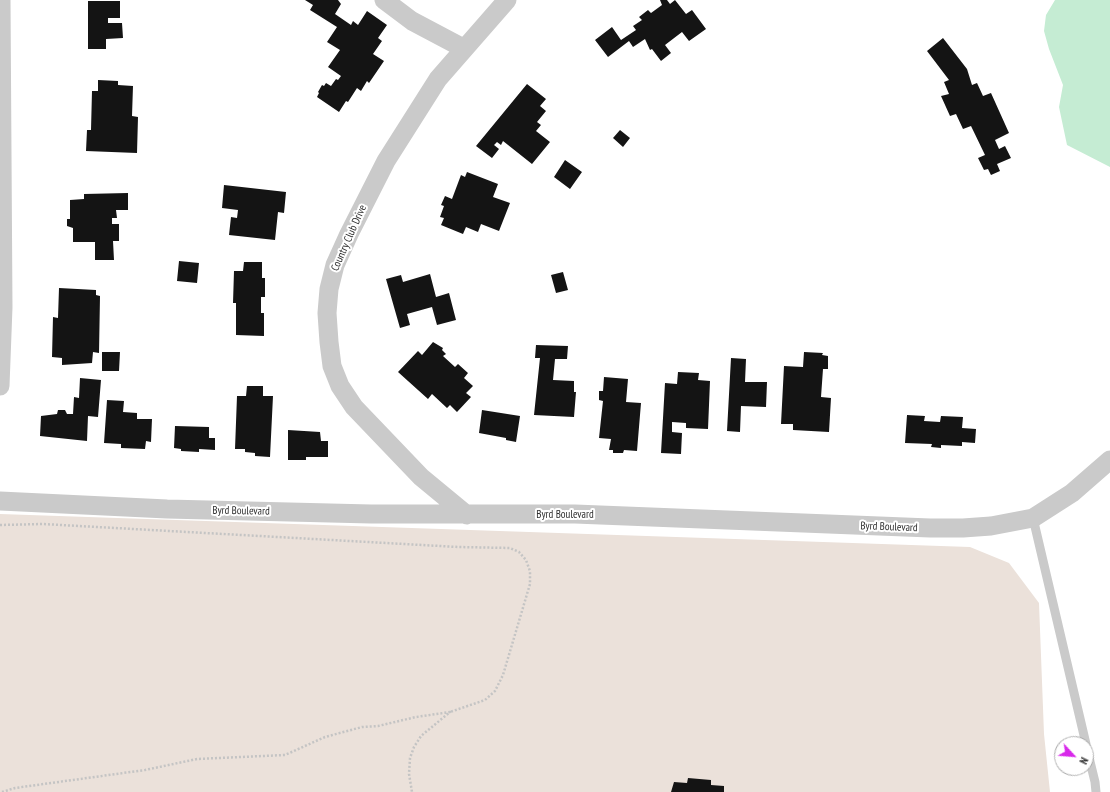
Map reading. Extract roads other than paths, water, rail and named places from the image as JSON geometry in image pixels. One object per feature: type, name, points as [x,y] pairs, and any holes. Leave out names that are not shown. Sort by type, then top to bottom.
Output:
[{"type":"street","points":[[0,386],[3,307],[1,0]]},
{"type":"street","points":[[384,0],[412,21],[463,48]]},
{"type":"street","name":"Country Club Drive","points":[[467,515],[421,477],[354,407],[340,386],[332,366],[327,313],[329,289],[335,265],[386,161],[438,79],[463,48],[507,0]]},
{"type":"street","name":"Byrd Boulevard","points":[[0,501],[167,509],[467,515],[583,515],[930,528],[990,526],[1033,518],[1072,494],[1110,460]]},
{"type":"lane","points":[[1033,518],[1084,736]]},
{"type":"lane","points":[[1094,776],[1096,792]]}]
